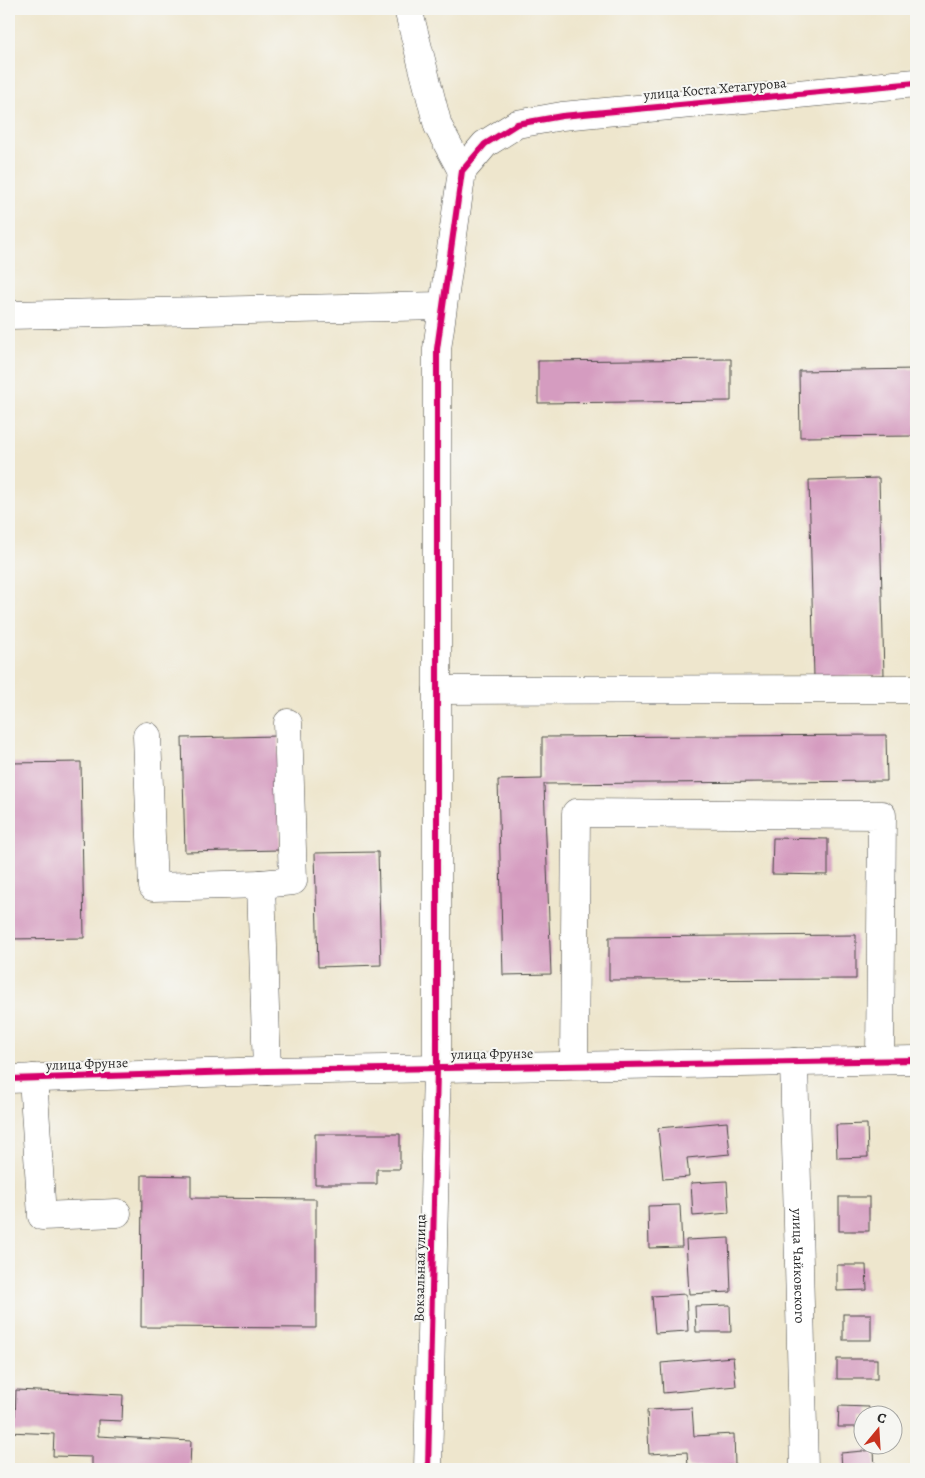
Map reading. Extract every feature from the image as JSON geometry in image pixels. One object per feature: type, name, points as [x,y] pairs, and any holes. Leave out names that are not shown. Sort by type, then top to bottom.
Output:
[{"type":"street","points":[[408,9],[438,126],[462,171]]},
{"type":"street","name":"улица Коста Хетагурова","points":[[462,171],[485,144],[517,124],[562,116],[916,83]]},
{"type":"street","name":"Вокзальная улица","points":[[428,1469],[437,1068],[437,349],[462,171]]},
{"type":"street","points":[[9,315],[442,306]]},
{"type":"street","points":[[437,690],[916,689]]},
{"type":"street","points":[[147,736],[153,887],[261,884],[293,881],[288,723]]},
{"type":"street","points":[[574,1065],[576,813],[882,815],[880,1060]]},
{"type":"street","points":[[261,884],[267,1071]]},
{"type":"street","name":"улица Фрунзе","points":[[21,1079],[267,1071],[916,1060]]},
{"type":"street","name":"улица Чайковского","points":[[794,1062],[804,1469]]},
{"type":"street","points":[[21,1079],[42,1216],[117,1213]]},
{"type":"building","points":[[731,359],[731,401],[538,403],[538,361]]},
{"type":"building","points":[[916,369],[916,436],[800,437],[799,371]]},
{"type":"building","points":[[879,478],[884,675],[814,677],[809,480]]},
{"type":"building","points":[[886,735],[887,781],[544,784],[551,974],[503,975],[498,780],[542,779],[542,737]]},
{"type":"building","points":[[278,736],[280,850],[185,852],[182,738]]},
{"type":"building","points":[[81,762],[84,938],[9,939],[9,763]]},
{"type":"building","points":[[773,838],[828,839],[828,875],[772,874]]},
{"type":"building","points":[[378,852],[381,965],[318,967],[315,853]]},
{"type":"building","points":[[856,935],[856,979],[609,980],[609,937]]},
{"type":"building","points":[[727,1122],[730,1154],[687,1158],[689,1177],[663,1179],[658,1128]]},
{"type":"building","points":[[867,1124],[868,1157],[837,1158],[836,1125]]},
{"type":"building","points":[[315,1134],[400,1134],[400,1169],[377,1169],[377,1184],[315,1184]]},
{"type":"building","points":[[142,1175],[191,1176],[191,1198],[316,1199],[316,1328],[141,1327]]},
{"type":"building","points":[[727,1181],[729,1213],[693,1216],[691,1183]]},
{"type":"building","points":[[839,1197],[869,1197],[869,1231],[839,1231]]},
{"type":"building","points":[[680,1205],[682,1247],[649,1248],[648,1206]]},
{"type":"building","points":[[729,1238],[731,1292],[689,1294],[686,1240]]},
{"type":"building","points":[[837,1265],[866,1265],[867,1290],[837,1291]]},
{"type":"building","points":[[686,1294],[688,1331],[655,1333],[652,1296]]},
{"type":"building","points":[[730,1305],[731,1332],[696,1332],[695,1306]]},
{"type":"building","points":[[843,1314],[871,1314],[871,1340],[843,1340]]},
{"type":"building","points":[[733,1357],[736,1386],[663,1393],[661,1363]]},
{"type":"building","points":[[837,1359],[877,1359],[877,1379],[837,1379]]},
{"type":"building","points":[[16,1390],[123,1395],[122,1421],[98,1420],[98,1436],[191,1441],[190,1469],[92,1469],[92,1457],[53,1456],[54,1434],[9,1432],[9,1418],[15,1419]]},
{"type":"building","points":[[839,1406],[852,1406],[852,1427],[838,1427]]},
{"type":"building","points":[[692,1408],[694,1436],[734,1434],[735,1465],[688,1467],[687,1452],[649,1454],[647,1410]]},
{"type":"building","points":[[852,1452],[852,1456],[874,1456],[875,1469],[842,1469],[841,1453]]},
{"type":"cycle path","points":[[428,1469],[437,1068],[437,349],[462,171],[485,144],[517,124],[562,116],[916,83]]},
{"type":"cycle path","points":[[9,1079],[267,1071],[916,1060]]}]
